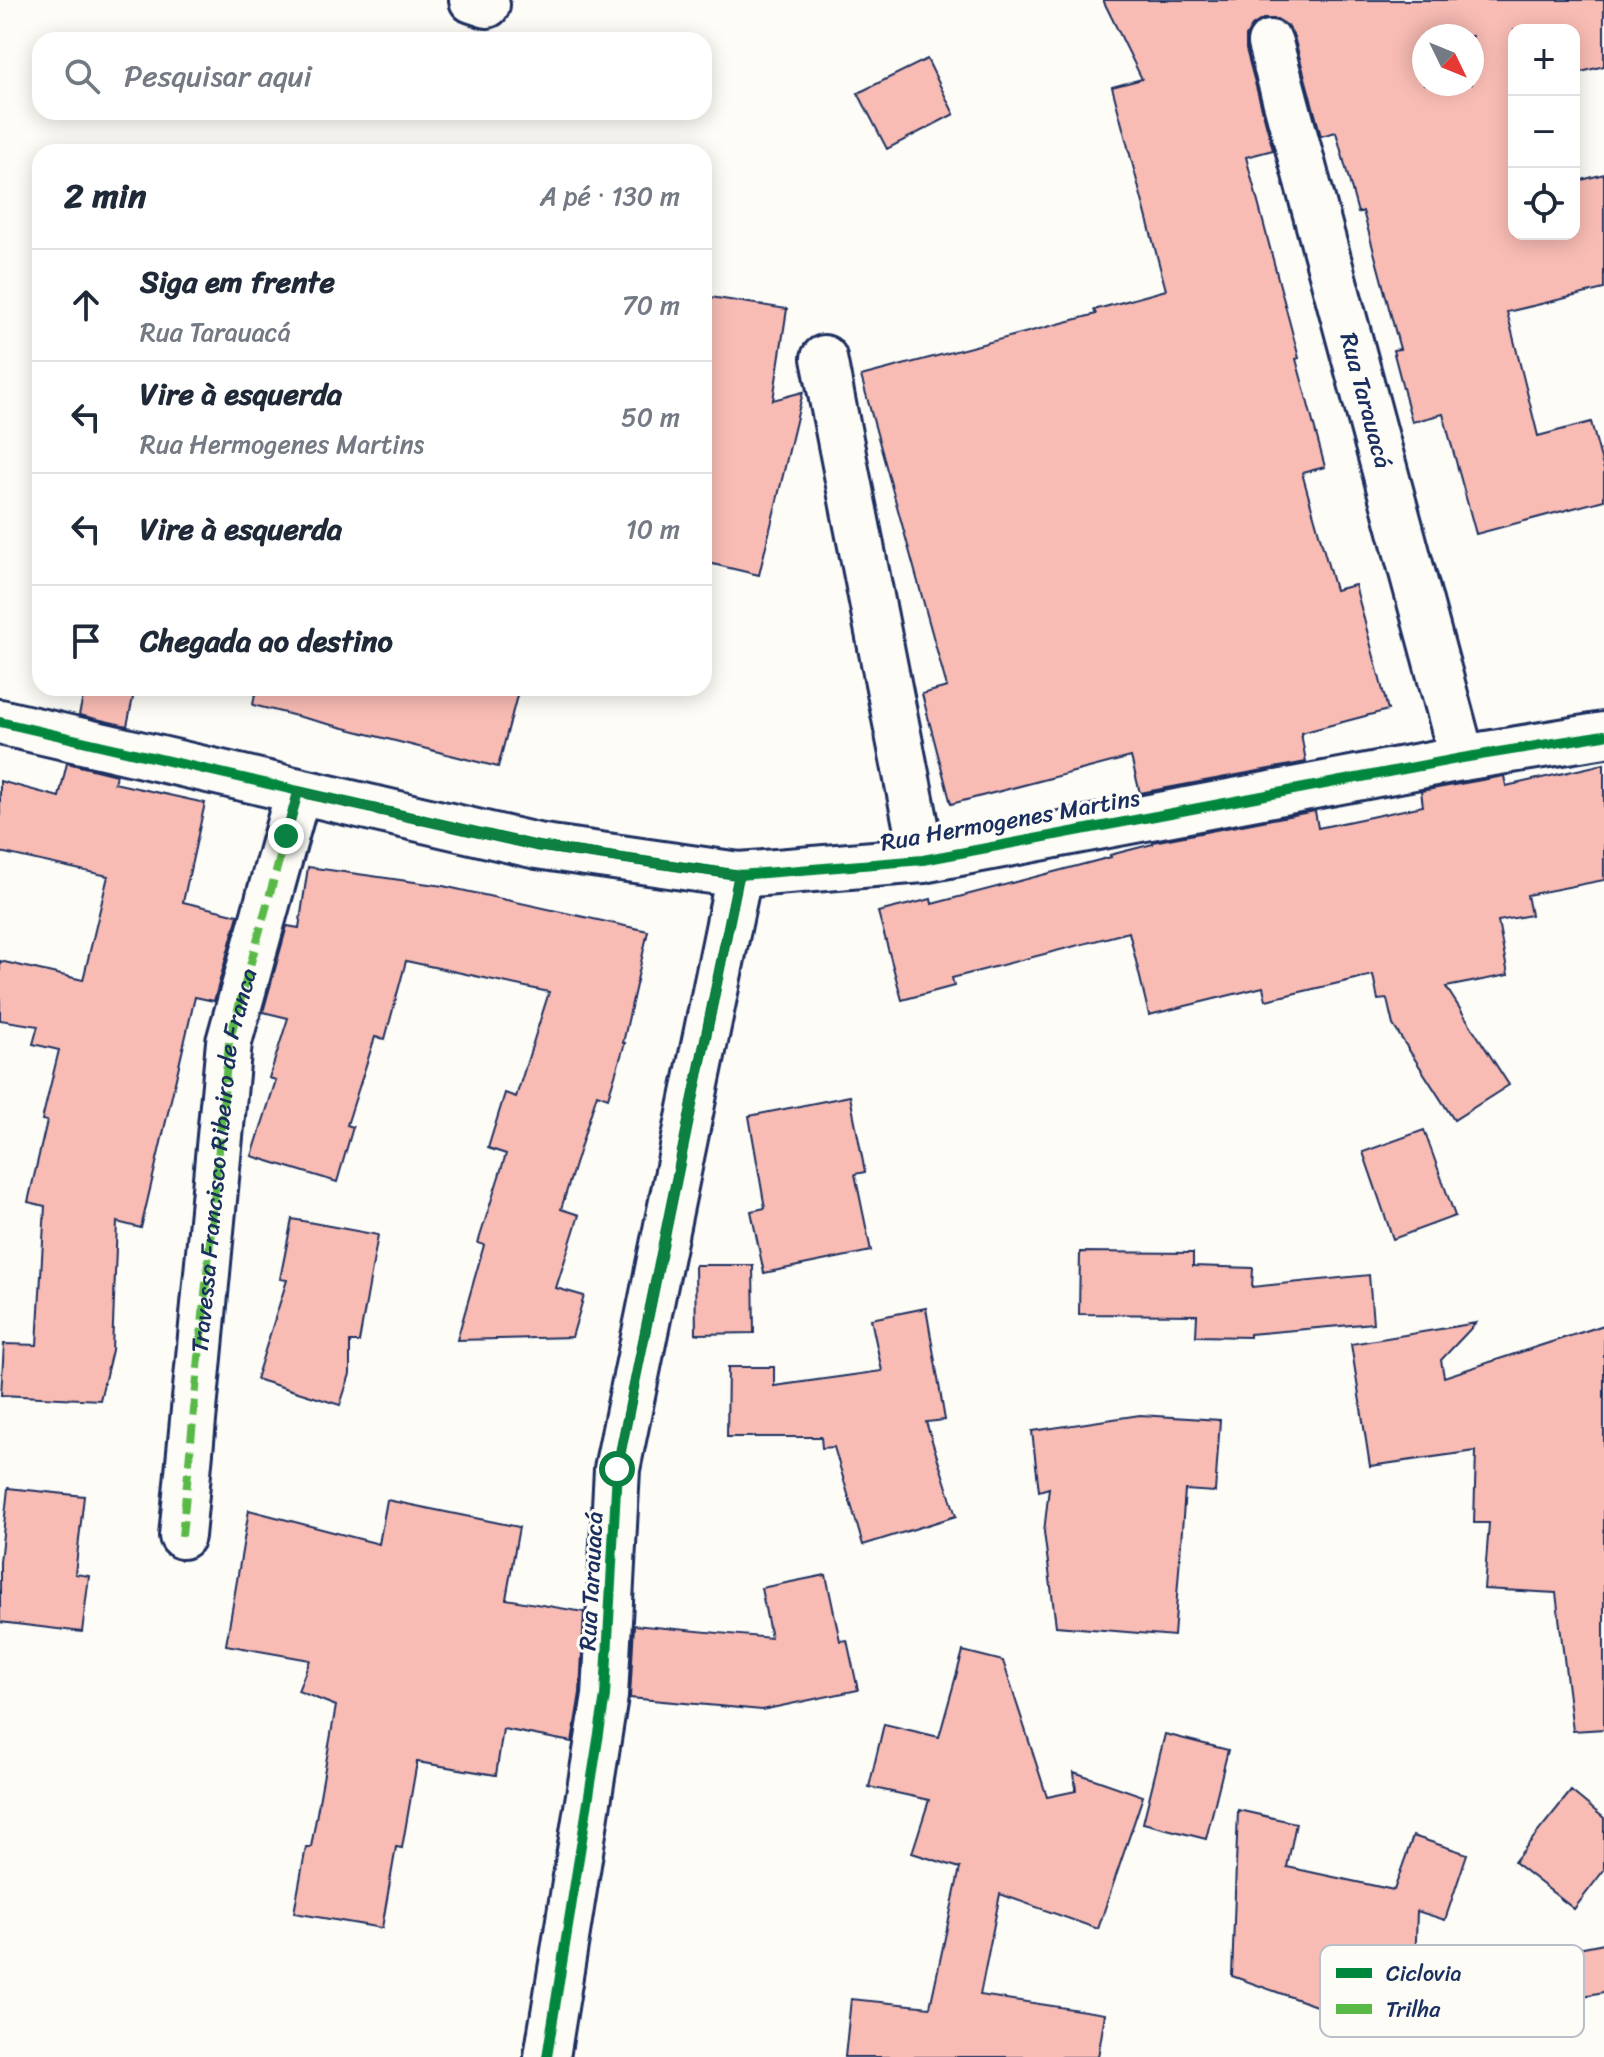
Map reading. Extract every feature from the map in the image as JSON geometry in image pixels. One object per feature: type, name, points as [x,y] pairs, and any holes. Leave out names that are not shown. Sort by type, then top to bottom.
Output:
[{"type":"street","name":"Rua Tarauacá","points":[[1270,43],[1462,758]]},
{"type":"street","points":[[824,358],[923,860]]},
{"type":"street","name":"Rua Hermogenes Martins","points":[[0,722],[537,846],[739,875],[923,860],[1462,758],[1604,735]]},
{"type":"street","name":"Travessa Francisco Ribeiro de Franca","points":[[182,1536],[229,1042],[298,792]]},
{"type":"street","name":"Rua Tarauacá","points":[[547,2057],[605,1696],[617,1469],[739,875]]},
{"type":"building","points":[[1103,0],[1604,0],[1604,66],[1580,72],[1580,24],[1508,24],[1508,240],[1580,240],[1580,180],[1604,174],[1604,289],[1507,312],[1538,436],[1591,422],[1604,470],[1604,500],[1476,534],[1443,414],[1412,422],[1393,350],[1400,349],[1363,211],[1358,213],[1336,132],[1321,136],[1294,37],[1288,26],[1277,19],[1263,19],[1252,26],[1246,36],[1246,49],[1273,150],[1246,157],[1325,467],[1302,473],[1335,590],[1355,585],[1388,710],[1301,733],[1306,762],[1140,793],[1131,757],[951,804],[922,694],[947,687],[861,376],[1096,314],[1094,310],[1166,290],[1112,87],[1142,79]]},
{"type":"building","points":[[927,59],[954,114],[887,149],[858,93]]},
{"type":"building","points":[[712,297],[787,309],[773,400],[803,392],[759,575],[712,564]]},
{"type":"building","points":[[83,696],[133,696],[127,726],[79,715]]},
{"type":"building","points":[[255,696],[517,696],[498,767],[253,705]]},
{"type":"building","points":[[67,763],[116,775],[114,783],[205,803],[183,902],[238,915],[214,1001],[195,997],[141,1228],[117,1222],[112,1350],[100,1400],[1,1395],[4,1344],[37,1345],[45,1206],[28,1202],[47,1121],[42,1120],[59,1050],[33,1044],[38,1026],[0,1020],[0,961],[83,980],[108,876],[0,852],[0,781],[59,797]]},
{"type":"building","points":[[1604,764],[1604,880],[1527,895],[1531,915],[1498,921],[1508,975],[1446,987],[1509,1085],[1454,1120],[1393,1025],[1387,999],[1378,1000],[1373,975],[1266,1000],[1263,987],[1149,1015],[1129,932],[952,978],[954,986],[902,1000],[878,912],[931,899],[932,904],[1111,857],[1153,842],[1315,811],[1318,828],[1423,806],[1421,791],[1504,776],[1506,786]]},
{"type":"building","points":[[308,867],[443,886],[648,931],[625,1043],[608,1098],[597,1094],[561,1209],[579,1215],[556,1288],[584,1296],[572,1337],[457,1340],[484,1245],[478,1243],[506,1154],[488,1148],[505,1093],[516,1097],[549,992],[406,961],[385,1039],[375,1037],[347,1125],[353,1127],[337,1182],[252,1156],[276,1080],[269,1078],[288,1018],[263,1012],[287,926],[299,928]]},
{"type":"building","points":[[850,1096],[865,1172],[855,1174],[871,1251],[764,1273],[751,1211],[765,1208],[749,1116]]},
{"type":"building","points":[[1424,1130],[1455,1216],[1393,1239],[1363,1152]]},
{"type":"building","points":[[292,1219],[378,1235],[359,1342],[350,1342],[350,1374],[340,1405],[256,1379],[287,1280],[280,1279]]},
{"type":"building","points":[[1080,1252],[1193,1253],[1193,1266],[1253,1268],[1252,1287],[1369,1275],[1373,1323],[1250,1334],[1250,1337],[1196,1336],[1197,1315],[1079,1314]]},
{"type":"building","points":[[695,1265],[753,1265],[754,1333],[696,1334]]},
{"type":"building","points":[[926,1308],[945,1420],[926,1422],[956,1516],[863,1545],[834,1447],[822,1448],[821,1437],[727,1437],[728,1367],[774,1367],[774,1386],[882,1371],[871,1319]]},
{"type":"building","points":[[1476,1323],[1441,1360],[1444,1377],[1604,1325],[1604,1729],[1573,1731],[1556,1593],[1484,1589],[1489,1523],[1474,1523],[1476,1451],[1370,1466],[1351,1344]]},
{"type":"building","points":[[1140,1415],[1220,1420],[1215,1492],[1185,1490],[1174,1636],[1056,1626],[1044,1532],[1049,1488],[1039,1491],[1032,1431]]},
{"type":"building","points":[[8,1488],[84,1496],[75,1574],[89,1576],[82,1632],[0,1622],[0,1562]]},
{"type":"building","points":[[387,1500],[519,1527],[506,1599],[584,1612],[580,1693],[572,1742],[503,1729],[496,1775],[417,1762],[402,1848],[396,1847],[382,1928],[294,1913],[306,1847],[311,1847],[336,1706],[298,1691],[310,1660],[226,1645],[249,1510],[379,1544]]},
{"type":"building","points":[[826,1575],[840,1641],[847,1640],[858,1690],[762,1710],[630,1698],[634,1625],[771,1638],[761,1588]]},
{"type":"building","points":[[963,1651],[1003,1661],[1047,1797],[1076,1791],[1074,1772],[1143,1796],[1098,1929],[1000,1894],[980,1995],[1105,2014],[1098,2057],[845,2057],[851,1999],[930,2007],[960,1868],[912,1853],[929,1800],[869,1787],[884,1724],[939,1737]]},
{"type":"building","points":[[1165,1734],[1228,1750],[1206,1839],[1143,1823]]},
{"type":"building","points":[[1571,1791],[1604,1818],[1604,1870],[1574,1909],[1514,1862]]},
{"type":"building","points":[[1238,1810],[1296,1823],[1287,1867],[1394,1890],[1413,1836],[1467,1854],[1445,1920],[1417,1911],[1416,1945],[1320,1945],[1320,2007],[1232,1976]]},
{"type":"building","points":[[1604,1943],[1604,1992],[1584,1996],[1584,1947]]},
{"type":"marked path","points":[[182,1536],[229,1042],[298,792]]},
{"type":"cycle path","points":[[0,722],[537,846],[739,875],[923,860],[1462,758],[1604,735]]},
{"type":"cycle path","points":[[547,2057],[605,1696],[617,1469],[739,875]]},
{"type":"route","points":[[286,836],[298,792],[537,846],[739,875],[617,1469]]}]
